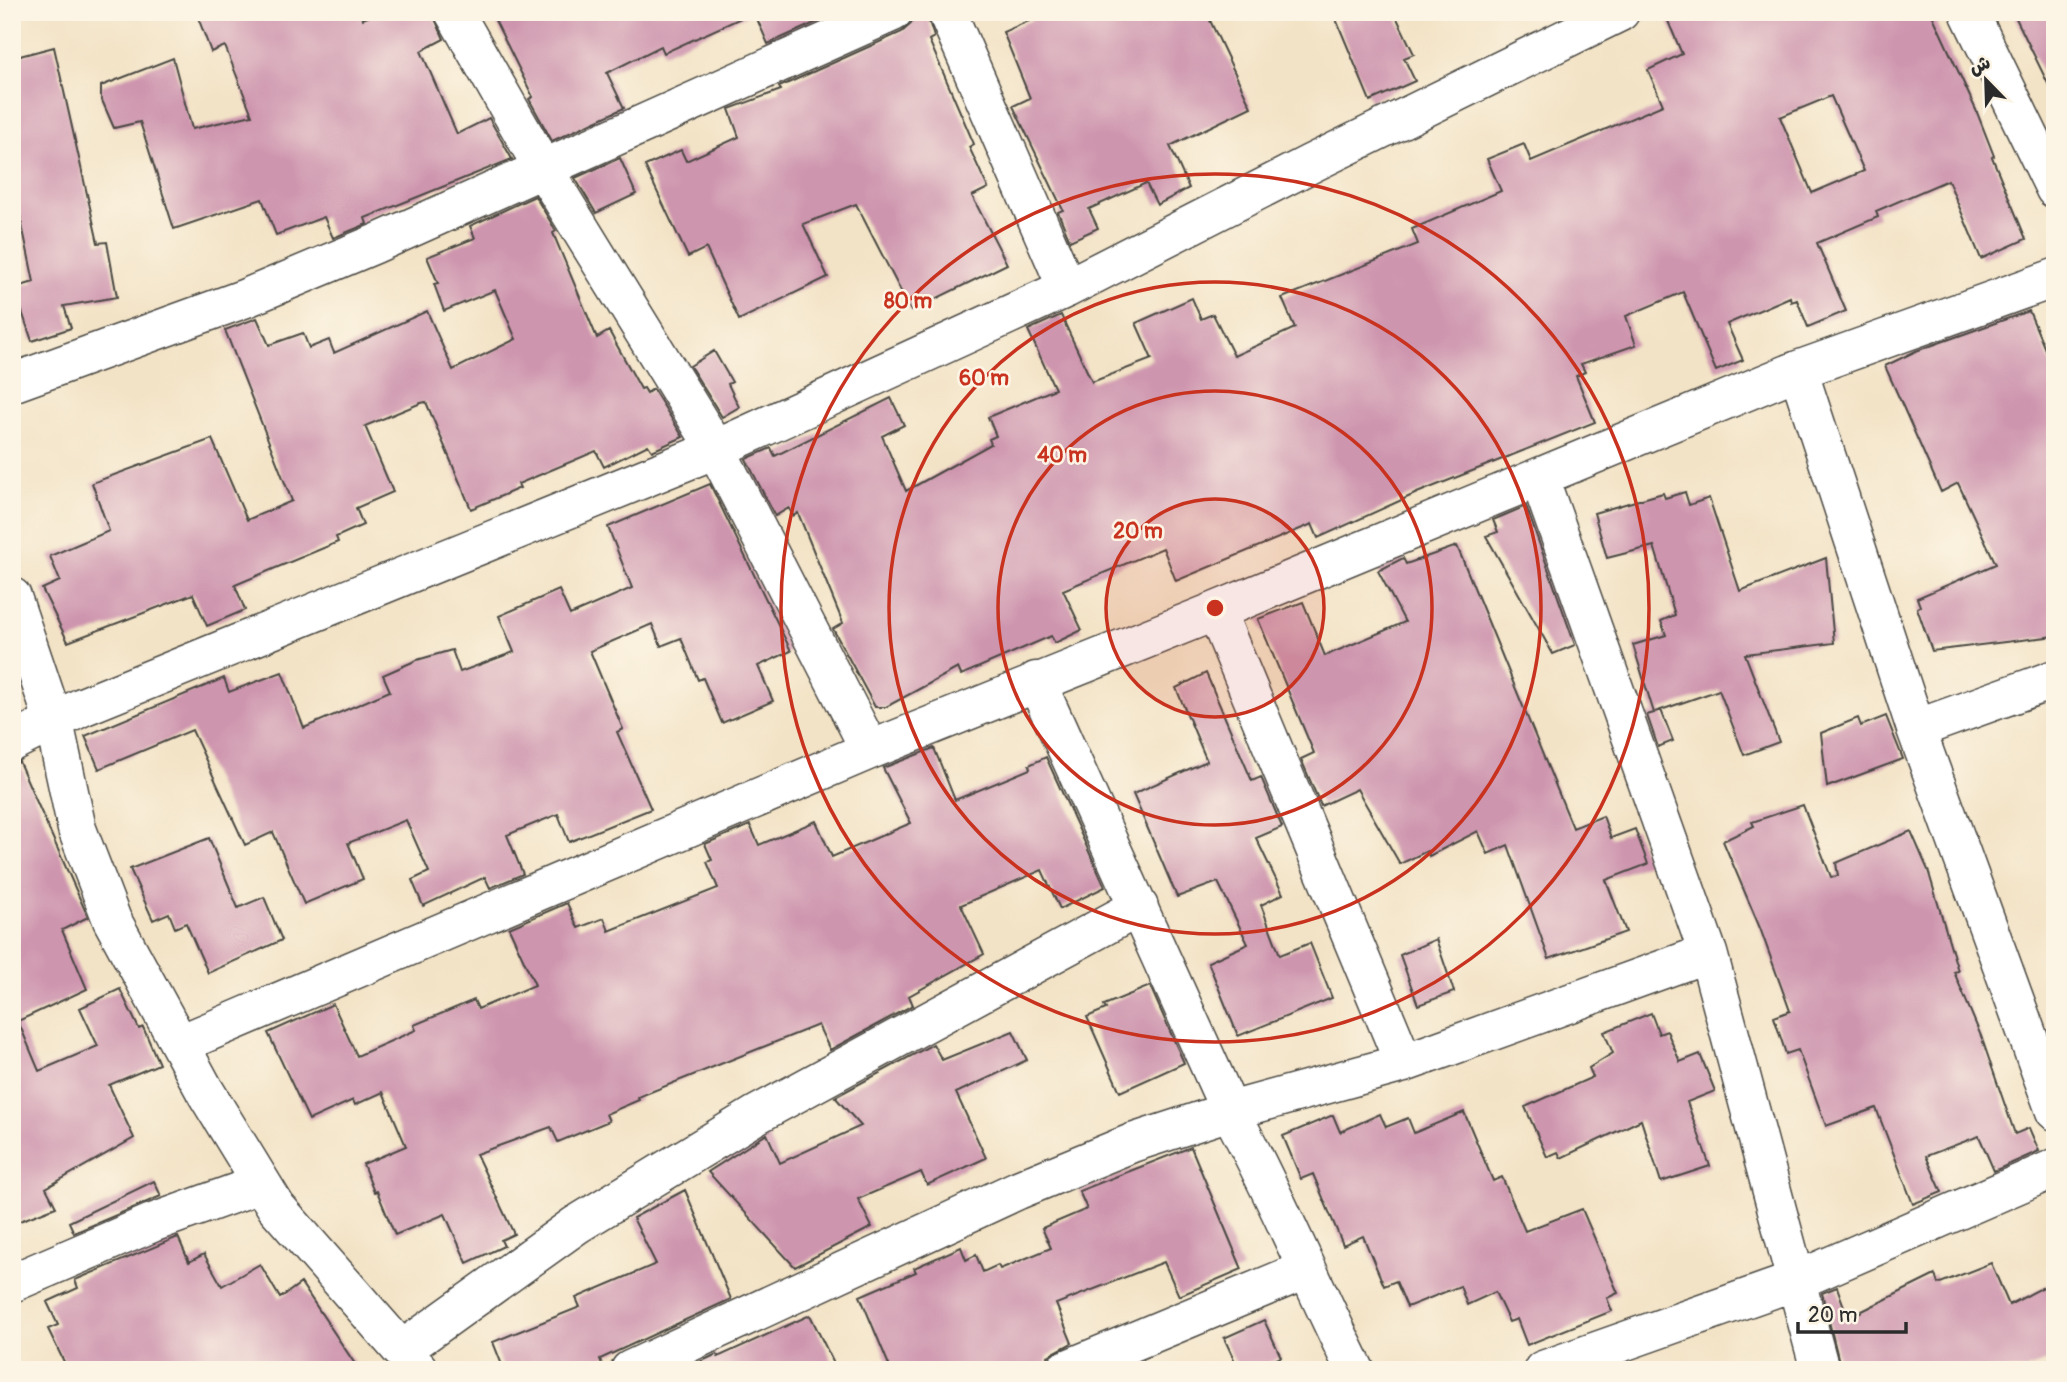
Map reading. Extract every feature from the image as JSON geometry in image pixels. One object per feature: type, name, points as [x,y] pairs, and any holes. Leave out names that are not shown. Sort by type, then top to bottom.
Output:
[{"type":"street","points":[[454,12],[544,170],[716,449],[870,750]]},
{"type":"street","points":[[12,383],[246,298],[544,170],[893,12]]},
{"type":"street","points":[[947,12],[1068,288]]},
{"type":"street","points":[[12,742],[82,707],[716,449],[1068,288],[1310,164],[1620,12]]},
{"type":"street","points":[[1969,12],[2055,189]]},
{"type":"street","points":[[180,1044],[870,750],[1036,681],[1216,611],[1798,369],[2055,278]]},
{"type":"street","points":[[1798,369],[1916,729],[2055,1111]]},
{"type":"street","points":[[1539,477],[1707,953],[1798,1280],[1820,1370]]},
{"type":"street","points":[[12,597],[54,722],[77,829],[112,920],[260,1184],[276,1207],[410,1360],[576,1225],[755,1115],[1139,907]]},
{"type":"street","points":[[1216,611],[1404,1063]]},
{"type":"street","points":[[1916,729],[2055,679]]},
{"type":"street","points":[[1036,681],[1230,1111],[1267,1179],[1305,1270],[1355,1370]]},
{"type":"street","points":[[630,1370],[1018,1190],[1132,1143],[1230,1111],[1404,1063],[1707,953]]},
{"type":"street","points":[[1543,1370],[1798,1280],[2055,1168]]},
{"type":"street","points":[[12,1283],[152,1223],[260,1184]]},
{"type":"street","points":[[1065,1370],[1305,1270]]},
{"type":"building","points":[[196,12],[360,12],[363,19],[380,12],[432,12],[444,39],[421,51],[457,134],[489,118],[512,159],[365,218],[367,224],[333,238],[324,217],[276,235],[262,199],[174,229],[140,122],[114,128],[101,98],[101,86],[173,58],[192,129],[252,115],[225,46],[211,52]]},
{"type":"building","points":[[479,12],[754,12],[664,53],[661,46],[607,73],[624,108],[552,141],[529,99],[533,97],[492,14],[483,18]]},
{"type":"building","points":[[754,12],[839,12],[768,44]]},
{"type":"building","points":[[915,12],[926,12],[934,37],[929,40],[974,144],[969,147],[988,188],[972,196],[1007,264],[911,311],[856,204],[803,224],[828,277],[739,320],[706,248],[688,257],[645,166],[681,150],[686,161],[739,137],[729,109],[781,90],[779,87],[902,32],[911,24]]},
{"type":"building","points":[[1050,12],[1206,12],[1251,107],[1170,146],[1189,188],[1157,205],[1146,183],[1089,209],[1098,228],[1070,241],[1058,212],[1063,210],[1013,106],[1030,98],[1003,32]]},
{"type":"building","points":[[1333,12],[1394,12],[1414,54],[1404,58],[1415,81],[1370,101]]},
{"type":"building","points":[[1690,12],[1931,12],[1976,110],[2026,239],[1981,259],[1948,180],[1876,211],[1878,217],[1817,243],[1846,311],[1808,327],[1797,300],[1791,302],[1790,297],[1727,324],[1743,360],[1716,371],[1683,292],[1626,316],[1636,345],[1581,364],[1585,372],[1576,376],[1595,422],[1417,493],[1318,538],[1312,524],[1176,581],[1163,548],[1063,590],[1082,630],[1055,643],[1051,636],[961,675],[958,668],[886,707],[875,707],[833,629],[843,623],[798,513],[793,516],[789,508],[775,516],[746,459],[771,448],[775,456],[891,398],[904,425],[882,436],[906,491],[991,444],[989,439],[996,436],[988,417],[1055,389],[1028,330],[1061,315],[1092,382],[1152,359],[1136,323],[1192,298],[1201,319],[1213,314],[1234,356],[1295,328],[1282,298],[1418,244],[1412,229],[1501,191],[1487,159],[1524,144],[1531,161],[1663,105],[1648,70],[1682,54],[1668,21]],"holes":[[[1831,96],[1864,171],[1812,193],[1780,117]]]},
{"type":"building","points":[[2013,12],[2055,12],[2055,98]]},
{"type":"building","points":[[54,47],[98,243],[107,242],[117,297],[64,306],[71,328],[32,341],[14,288],[34,282],[12,177],[12,58]]},
{"type":"building","points":[[620,158],[636,194],[596,213],[575,178]]},
{"type":"building","points":[[535,196],[556,231],[553,233],[597,338],[609,331],[641,389],[644,388],[647,393],[653,389],[683,437],[652,451],[648,445],[604,467],[596,451],[518,484],[520,488],[471,509],[426,402],[421,403],[365,426],[393,492],[356,508],[363,525],[336,537],[338,542],[235,585],[245,610],[207,626],[193,594],[68,642],[42,589],[60,581],[50,556],[109,531],[92,483],[212,439],[247,520],[292,501],[225,330],[257,318],[269,345],[303,333],[309,348],[329,340],[334,353],[427,311],[453,370],[516,339],[495,290],[444,311],[434,284],[438,283],[427,257],[475,238],[470,226]]},
{"type":"building","points":[[2029,311],[2055,373],[2055,636],[1932,651],[1917,608],[1920,606],[1917,598],[1996,564],[1958,483],[1941,492],[1885,366],[1916,351]]},
{"type":"building","points":[[714,351],[732,382],[728,384],[739,407],[722,417],[690,366]]},
{"type":"building","points":[[710,484],[791,651],[758,666],[773,701],[722,723],[703,678],[698,680],[681,638],[661,646],[652,624],[590,651],[623,729],[617,732],[651,809],[569,842],[558,814],[507,835],[523,874],[490,888],[485,877],[423,906],[412,880],[429,872],[406,820],[348,843],[363,879],[304,904],[273,832],[245,845],[192,730],[99,769],[85,736],[224,678],[229,692],[282,672],[304,728],[390,691],[383,675],[417,660],[452,650],[460,672],[514,652],[499,616],[559,590],[570,615],[632,588],[608,527]]},
{"type":"building","points":[[1685,492],[1689,505],[1709,498],[1740,591],[1826,558],[1834,643],[1745,654],[1779,742],[1744,755],[1719,690],[1655,712],[1661,710],[1673,741],[1658,747],[1647,715],[1654,713],[1633,645],[1666,635],[1661,621],[1675,615],[1654,546],[1607,558],[1594,513],[1663,493],[1665,498]]},
{"type":"building","points":[[1526,506],[1575,645],[1553,654],[1486,536],[1498,532],[1493,520]]},
{"type":"building","points":[[1457,546],[1573,828],[1603,816],[1611,838],[1635,829],[1648,864],[1606,880],[1626,932],[1549,959],[1508,845],[1488,854],[1478,831],[1429,856],[1427,851],[1400,864],[1357,789],[1321,806],[1301,759],[1314,753],[1258,619],[1303,602],[1325,656],[1405,622],[1378,571],[1403,558],[1406,564]]},
{"type":"building","points":[[1206,673],[1252,781],[1261,777],[1282,827],[1256,838],[1283,894],[1261,905],[1280,955],[1310,943],[1332,998],[1238,1036],[1208,962],[1248,944],[1218,882],[1177,897],[1133,794],[1207,761],[1176,688]]},
{"type":"building","points":[[1886,716],[1903,759],[1827,787],[1821,733],[1858,718],[1861,726]]},
{"type":"building","points":[[934,748],[955,800],[1030,769],[1029,765],[1046,757],[1105,887],[1060,909],[1042,870],[961,905],[984,954],[909,996],[913,1005],[830,1050],[818,1025],[638,1097],[639,1100],[606,1114],[609,1121],[558,1142],[551,1127],[476,1154],[514,1234],[501,1240],[504,1246],[467,1263],[445,1214],[395,1235],[363,1164],[406,1146],[383,1092],[355,1105],[353,1100],[309,1120],[268,1033],[333,1004],[357,1056],[416,1030],[414,1025],[474,1000],[478,1009],[535,985],[509,928],[567,903],[578,928],[604,918],[609,931],[718,888],[707,862],[712,860],[705,844],[750,825],[759,845],[816,821],[832,857],[911,823],[883,768]]},
{"type":"building","points":[[19,762],[88,917],[62,930],[87,989],[18,1021],[39,1071],[98,1046],[80,1008],[120,989],[139,1029],[143,1027],[159,1064],[109,1085],[134,1138],[46,1188],[56,1207],[12,1224],[12,764]]},
{"type":"building","points":[[1803,805],[1831,877],[1838,876],[1836,863],[1911,831],[1928,870],[1958,971],[1954,972],[1981,1036],[2015,1134],[2029,1128],[2039,1151],[1994,1171],[1979,1136],[1926,1156],[1942,1192],[1913,1204],[1876,1108],[1826,1126],[1798,1050],[1786,1054],[1774,1017],[1790,1011],[1760,928],[1723,841],[1754,826],[1752,822]]},
{"type":"building","points":[[209,838],[238,908],[264,897],[282,940],[208,973],[186,923],[175,928],[169,913],[153,920],[130,869]]},
{"type":"building","points":[[1436,939],[1454,992],[1418,1005],[1400,955]]},
{"type":"building","points":[[1150,986],[1184,1063],[1120,1092],[1087,1017],[1106,1009],[1104,1005]]},
{"type":"building","points":[[1651,1013],[1659,1034],[1667,1031],[1680,1062],[1700,1054],[1715,1091],[1687,1102],[1710,1166],[1661,1182],[1641,1120],[1561,1158],[1558,1152],[1547,1157],[1525,1107],[1593,1077],[1589,1068],[1613,1053],[1604,1032]]},
{"type":"building","points":[[1013,1031],[1027,1060],[956,1093],[986,1158],[927,1185],[921,1172],[858,1199],[872,1227],[795,1267],[708,1172],[767,1134],[780,1163],[861,1126],[835,1097],[933,1044],[942,1060]]},
{"type":"building","points":[[1464,1112],[1493,1181],[1502,1177],[1525,1231],[1582,1209],[1618,1293],[1607,1298],[1612,1311],[1527,1345],[1517,1319],[1509,1322],[1495,1292],[1467,1305],[1460,1286],[1407,1307],[1396,1281],[1384,1286],[1363,1236],[1343,1245],[1313,1174],[1301,1179],[1283,1136],[1333,1115],[1340,1132],[1380,1114],[1386,1127],[1408,1118],[1414,1133]]},
{"type":"building","points":[[1191,1147],[1242,1269],[1179,1296],[1164,1262],[1056,1304],[1072,1343],[1048,1356],[1044,1370],[891,1370],[860,1296],[916,1272],[914,1268],[961,1247],[966,1260],[976,1255],[983,1272],[998,1265],[1000,1269],[1051,1248],[1042,1228],[1087,1209],[1079,1191]]},
{"type":"building","points":[[154,1181],[161,1196],[74,1233],[69,1222]]},
{"type":"building","points":[[685,1190],[731,1299],[600,1359],[604,1370],[504,1370],[493,1342],[580,1307],[576,1298],[656,1264],[633,1218]]},
{"type":"building","points":[[178,1237],[189,1262],[204,1254],[222,1286],[260,1264],[280,1298],[301,1283],[359,1370],[68,1370],[48,1329],[58,1325],[47,1302],[78,1288],[75,1280]]},
{"type":"building","points":[[1991,1263],[2009,1305],[2055,1281],[2055,1357],[2025,1370],[1841,1370],[1822,1293],[1837,1287],[1848,1318],[1935,1275],[1938,1284]]},
{"type":"building","points":[[810,1315],[837,1370],[683,1370],[717,1354],[718,1357]]},
{"type":"building","points":[[1264,1320],[1281,1357],[1254,1370],[1239,1370],[1224,1338]]}]
